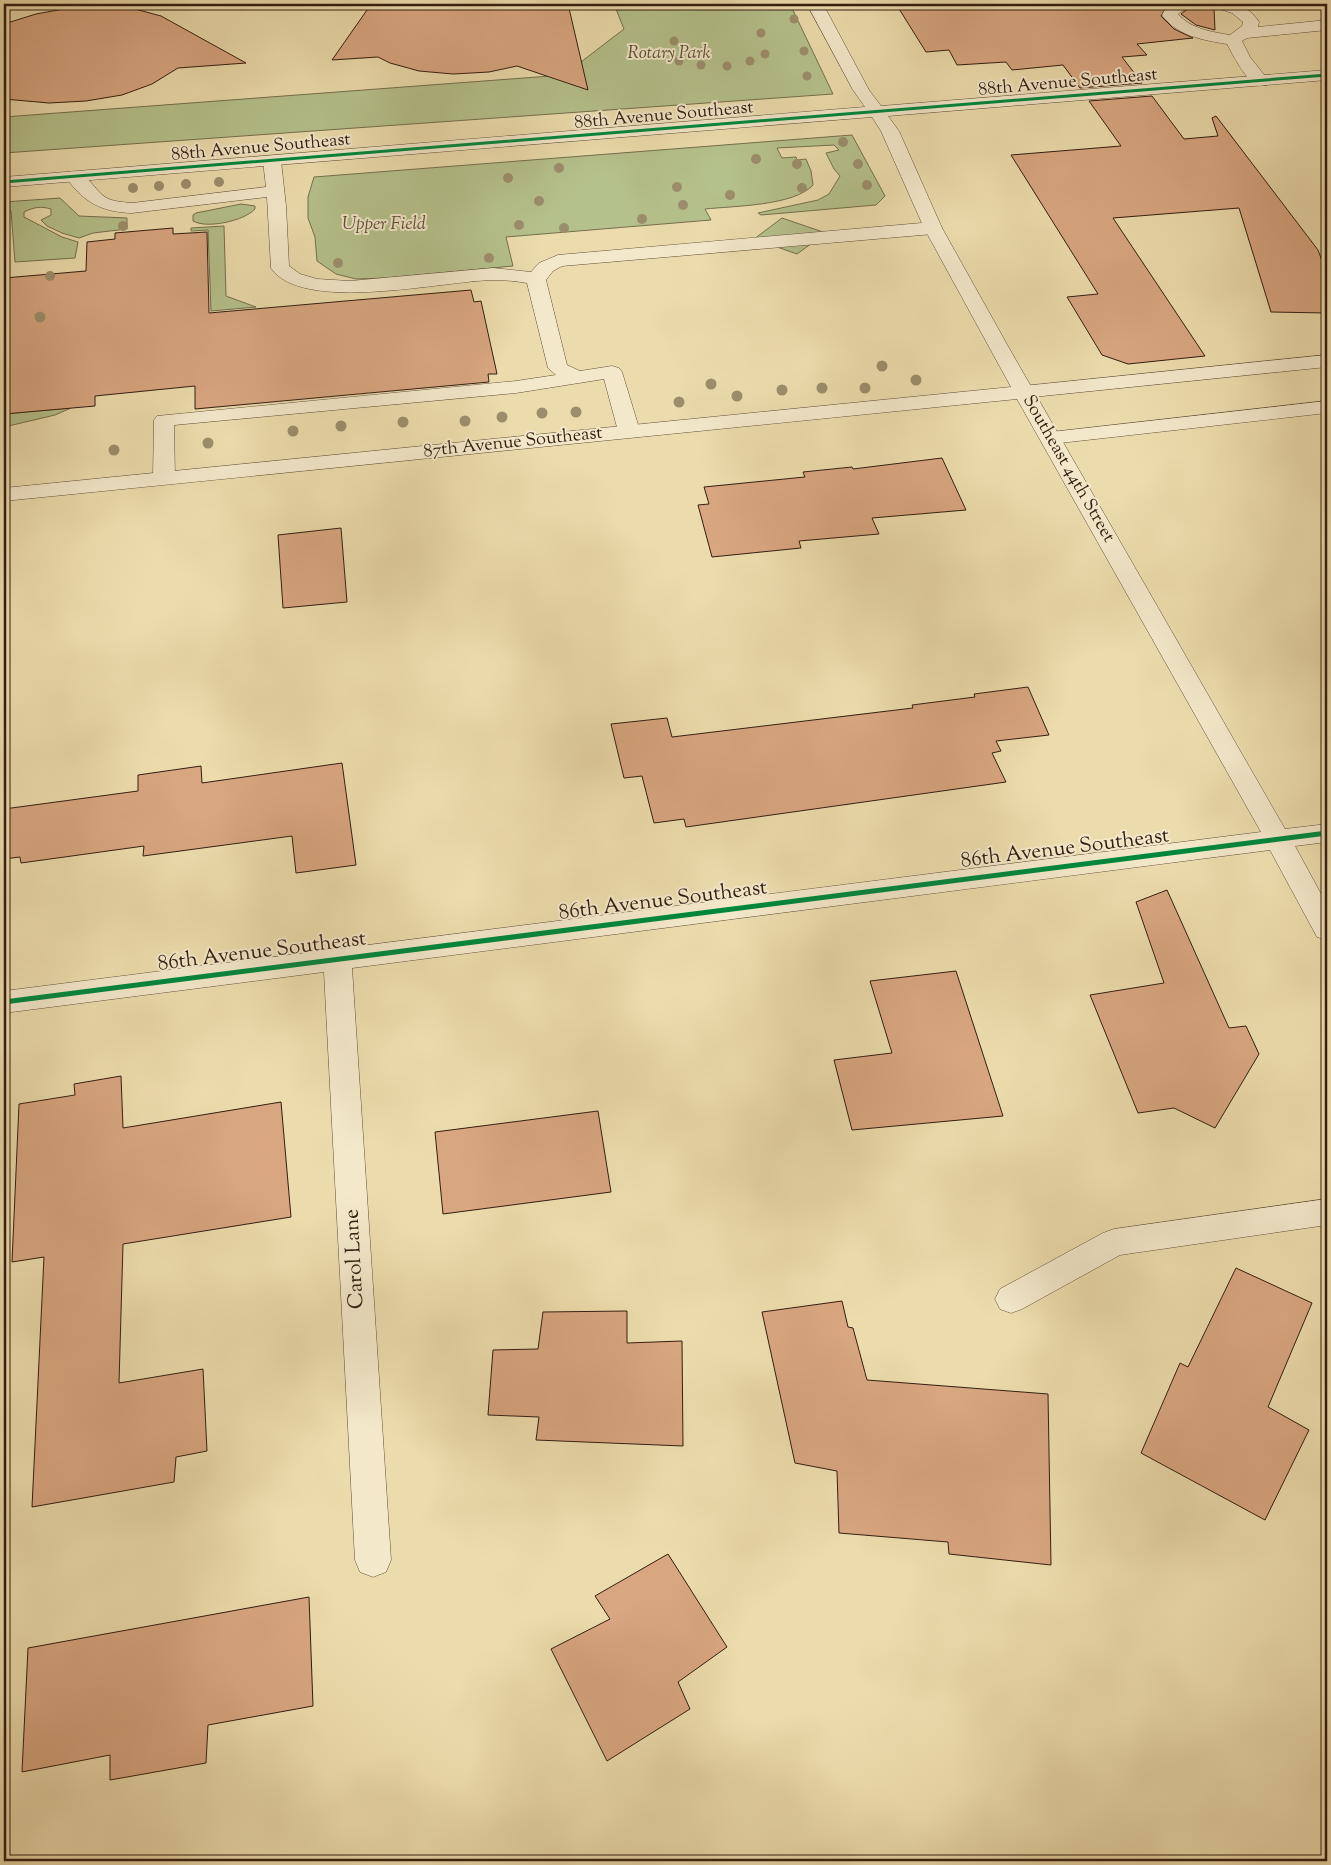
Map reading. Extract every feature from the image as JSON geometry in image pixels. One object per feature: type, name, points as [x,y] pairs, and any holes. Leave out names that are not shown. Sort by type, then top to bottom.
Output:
[{"type":"street","name":"Southeast 44th Street","points":[[815,4],[861,90],[890,132],[933,228],[1023,392],[1051,438],[1327,930]]},
{"type":"street","points":[[1181,4],[1173,9],[1170,15],[1182,25],[1205,35],[1239,36],[1327,25]]},
{"type":"street","points":[[1219,4],[1230,6],[1248,16],[1252,22],[1239,36]]},
{"type":"street","points":[[1239,36],[1243,59],[1261,81]]},
{"type":"street","name":"88th Avenue Southeast","points":[[4,182],[878,113],[1327,75]]},
{"type":"street","points":[[272,161],[280,268],[293,278],[315,285],[350,287],[493,274],[536,279]]},
{"type":"street","points":[[74,176],[99,201],[115,207],[132,208],[203,201],[275,191]]},
{"type":"street","points":[[536,279],[546,267],[558,261],[933,228]]},
{"type":"street","points":[[536,279],[558,368],[574,376]]},
{"type":"street","name":"87th Avenue Southeast","points":[[4,494],[1327,361]]},
{"type":"street","points":[[164,478],[164,420],[516,387],[574,376],[612,372],[629,431]]},
{"type":"street","points":[[1051,438],[1327,407]]},
{"type":"street","name":"86th Avenue Southeast","points":[[4,1002],[1327,833]]},
{"type":"street","name":"Carol Lane","points":[[338,959],[373,1560]]},
{"type":"street","points":[[1011,1299],[1114,1242],[1327,1212]]},
{"type":"green space","name":"Rotary Park","points":[[614,4],[790,4],[833,94],[4,153],[4,117],[564,75],[624,29]]},
{"type":"green space","name":"Upper Field","points":[[852,135],[885,196],[876,205],[761,215],[758,213],[818,200],[829,194],[840,176],[826,153],[839,150],[834,145],[777,148],[782,158],[796,157],[797,160],[806,159],[811,171],[813,185],[804,192],[778,201],[762,204],[705,209],[711,220],[506,237],[513,266],[356,279],[336,274],[317,261],[315,237],[308,218],[308,197],[314,177]]},
{"type":"green space","points":[[60,198],[79,216],[127,218],[127,229],[93,233],[79,238],[47,226],[41,220],[51,215],[51,209],[41,207],[31,209],[24,212],[24,217],[62,237],[78,242],[75,258],[15,262],[11,211],[4,207],[4,202]]},
{"type":"green space","points":[[241,204],[255,206],[255,209],[243,217],[216,224],[193,221],[193,215],[196,213]]},
{"type":"green space","points":[[782,218],[826,233],[797,254],[754,239]]},
{"type":"green space","points":[[224,226],[226,296],[256,307],[211,311],[208,230],[191,231],[191,228]]},
{"type":"green space","points":[[71,408],[55,415],[4,427],[4,414]]},
{"type":"building","points":[[376,4],[568,4],[588,90],[517,66],[489,72],[453,74],[419,71],[390,63],[378,57],[332,60],[367,10]]},
{"type":"building","points":[[896,4],[1168,4],[1161,16],[1174,29],[1193,38],[1137,44],[1147,55],[1122,57],[1142,83],[1080,88],[1063,65],[1012,70],[1006,62],[957,65],[949,50],[926,52]]},
{"type":"building","points":[[1194,4],[1209,4],[1214,9],[1215,30],[1196,25],[1181,14]]},
{"type":"building","points":[[103,6],[135,9],[161,16],[246,63],[178,68],[152,84],[122,95],[86,101],[49,103],[4,99],[4,24],[36,14],[69,8]]},
{"type":"building","points":[[1152,96],[1184,139],[1218,136],[1212,118],[1216,116],[1318,250],[1327,274],[1327,313],[1271,312],[1239,208],[1113,218],[1205,356],[1128,364],[1102,355],[1067,297],[1098,294],[1011,155],[1121,146],[1089,101]]},
{"type":"building","points":[[173,228],[173,234],[207,232],[209,313],[471,290],[474,302],[481,301],[497,374],[488,374],[489,382],[195,409],[195,386],[95,396],[95,406],[4,414],[4,278],[86,271],[87,242],[115,239],[115,233]]},
{"type":"building","points":[[942,458],[966,510],[872,518],[879,534],[799,541],[801,548],[712,557],[698,505],[709,504],[704,487],[805,477],[803,472],[852,467],[853,469]]},
{"type":"building","points":[[341,528],[347,602],[283,608],[278,535]]},
{"type":"building","points":[[1028,687],[1049,735],[996,741],[1001,751],[992,753],[1006,782],[686,827],[684,819],[654,823],[642,776],[624,778],[611,724],[667,718],[672,737],[913,708],[912,705],[975,697],[974,694]]},
{"type":"building","points":[[342,763],[356,865],[296,873],[292,836],[143,856],[144,846],[21,863],[20,857],[4,859],[4,809],[138,791],[138,775],[201,766],[202,783]]},
{"type":"building","points":[[1167,890],[1229,1028],[1246,1026],[1259,1054],[1215,1128],[1174,1108],[1138,1113],[1090,995],[1164,983],[1136,902]]},
{"type":"building","points":[[956,971],[1003,1116],[852,1130],[834,1060],[892,1053],[870,981]]},
{"type":"building","points":[[121,1076],[123,1128],[281,1102],[291,1217],[123,1244],[119,1383],[203,1369],[207,1451],[176,1457],[174,1482],[32,1507],[44,1257],[12,1262],[19,1104],[75,1095],[74,1084]]},
{"type":"building","points":[[598,1111],[611,1192],[443,1214],[435,1132]]},
{"type":"building","points":[[1236,1268],[1312,1303],[1268,1407],[1309,1430],[1265,1520],[1141,1453],[1180,1363],[1188,1367]]},
{"type":"building","points":[[842,1301],[848,1327],[853,1328],[867,1380],[1048,1394],[1051,1565],[949,1554],[948,1542],[839,1533],[837,1471],[795,1463],[762,1312]]},
{"type":"building","points":[[627,1311],[627,1343],[682,1341],[683,1446],[536,1440],[539,1417],[488,1415],[493,1350],[538,1349],[543,1312]]},
{"type":"building","points":[[668,1554],[727,1647],[678,1682],[690,1709],[607,1761],[551,1649],[610,1619],[595,1596]]},
{"type":"building","points":[[309,1597],[313,1706],[208,1725],[206,1763],[110,1780],[110,1755],[22,1772],[28,1648]]},
{"type":"cycle path","points":[[4,182],[1327,75]]},
{"type":"cycle path","points":[[4,1002],[1327,833]]}]
